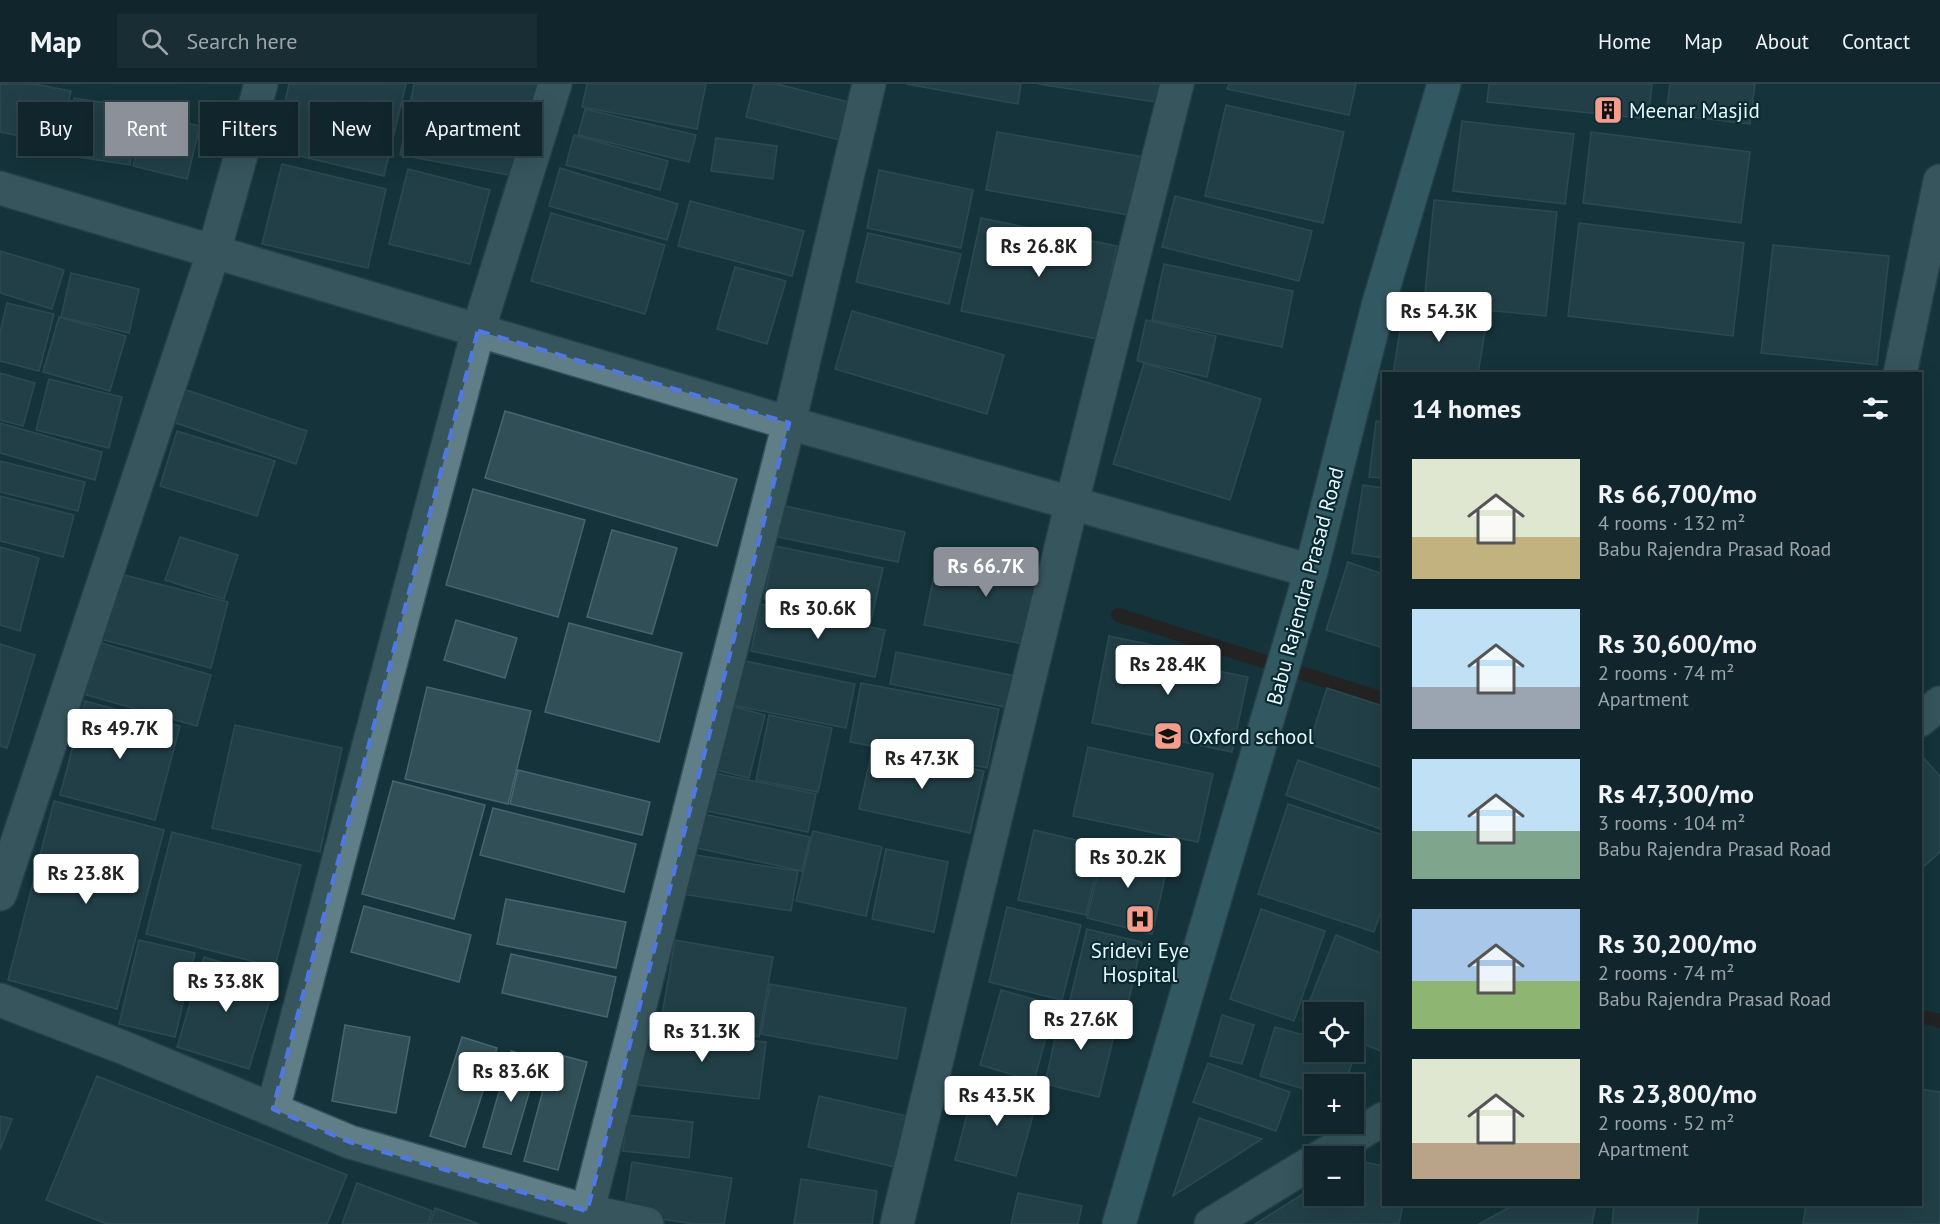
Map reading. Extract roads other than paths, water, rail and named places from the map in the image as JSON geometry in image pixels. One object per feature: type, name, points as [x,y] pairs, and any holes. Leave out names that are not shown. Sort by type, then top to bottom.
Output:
[{"type":"street","points":[[0,894],[214,251],[261,84]]},
{"type":"street","points":[[273,1109],[478,331],[555,84]]},
{"type":"street","points":[[585,1218],[789,423],[869,84]]},
{"type":"street","points":[[897,1224],[1072,502],[1177,84]]},
{"type":"street","name":"Babu Rajendra Prasad Road","points":[[1119,1224],[1311,571],[1378,306],[1444,84]]},
{"type":"street","points":[[1900,372],[1940,181]]},
{"type":"street","points":[[0,188],[789,423],[1311,571]]},
{"type":"street","points":[[1922,718],[1940,703]]},
{"type":"street","points":[[0,1000],[122,1047],[350,1142],[585,1218],[647,1224]]},
{"type":"street","points":[[1338,1146],[1382,1120]]},
{"type":"street","points":[[1211,1224],[1304,1167]]},
{"type":"waterway","points":[[1118,615],[1382,699]]},
{"type":"waterway","points":[[1922,1016],[1940,1021]]},
{"type":"place","name":"Meenar Masjid","points":[[1608,110]]},
{"type":"place","name":"Oxford school","points":[[1168,736]]},
{"type":"place","name":"Sridevi Eye Hospital","points":[[1140,919]]}]
